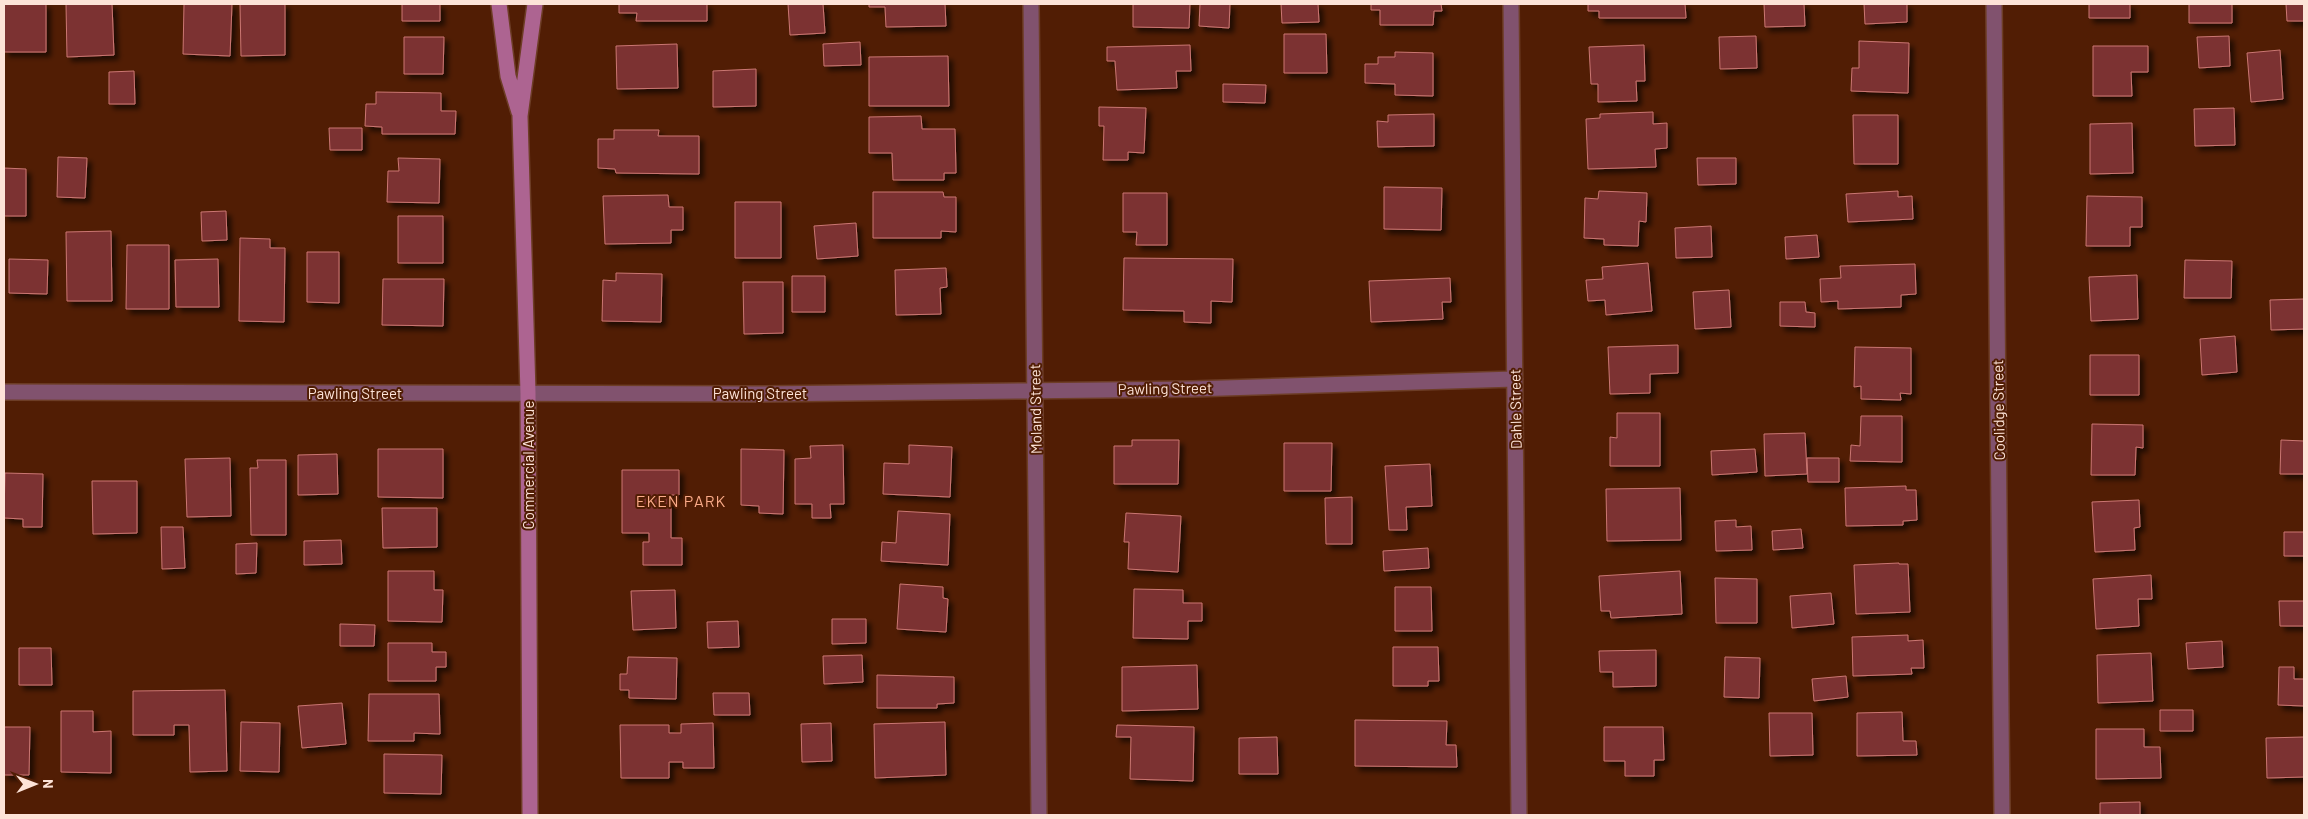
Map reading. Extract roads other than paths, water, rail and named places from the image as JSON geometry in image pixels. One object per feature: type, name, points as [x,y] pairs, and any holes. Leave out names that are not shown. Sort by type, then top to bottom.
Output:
[{"type":"street","name":"Commercial Avenue","points":[[499,4],[508,76],[520,116]]},
{"type":"street","name":"Commercial Avenue","points":[[530,815],[528,393],[520,116],[535,4]]},
{"type":"street","name":"Moland Street","points":[[1032,4],[1039,815]]},
{"type":"street","name":"Dahle Street","points":[[1511,4],[1519,815]]},
{"type":"street","name":"Coolidge Street","points":[[1994,4],[2002,815]]},
{"type":"street","name":"Pawling Street","points":[[4,392],[761,394],[1035,389],[1192,389],[1515,379]]},
{"type":"district","name":"EKEN PARK","points":[[681,500]]}]
